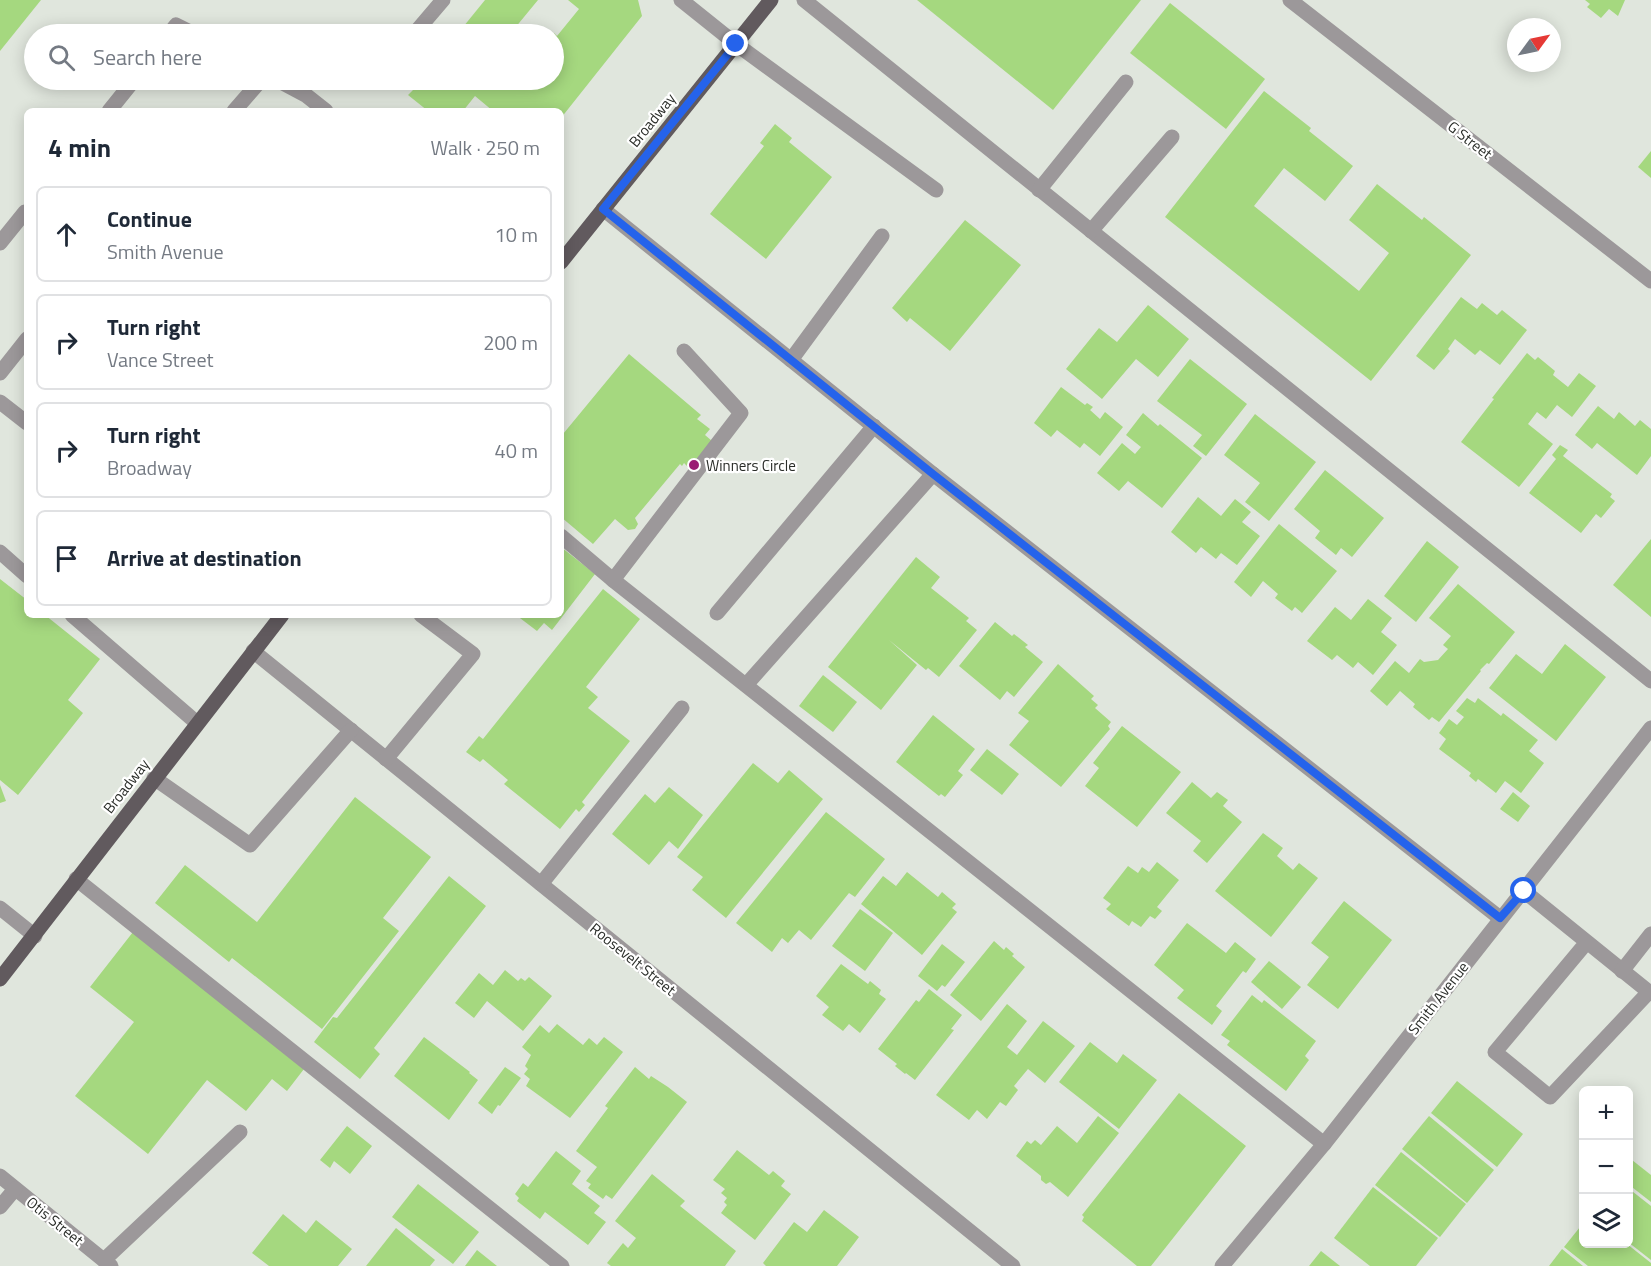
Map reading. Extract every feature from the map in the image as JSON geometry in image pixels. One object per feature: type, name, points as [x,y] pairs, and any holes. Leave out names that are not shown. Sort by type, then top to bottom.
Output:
[{"type":"main road","name":"Broadway","points":[[564,258],[736,44],[765,2]]},
{"type":"main road","name":"Broadway","points":[[0,979],[277,618]]},
{"type":"street","points":[[423,24],[443,0]]},
{"type":"street","points":[[681,0],[736,44],[936,190]]},
{"type":"street","points":[[804,0],[1651,681]]},
{"type":"street","name":"G Street","points":[[1290,0],[1651,280]]},
{"type":"street","points":[[1039,190],[1126,82]]},
{"type":"street","points":[[111,108],[126,90]]},
{"type":"street","points":[[237,108],[252,90]]},
{"type":"street","points":[[296,90],[322,108]]},
{"type":"street","points":[[1091,231],[1172,137]]},
{"type":"street","points":[[603,209],[933,474],[1500,918]]},
{"type":"street","points":[[0,243],[24,215]]},
{"type":"street","points":[[791,360],[882,236]]},
{"type":"street","points":[[0,373],[24,343]]},
{"type":"street","points":[[613,580],[741,413],[684,351]]},
{"type":"street","points":[[0,402],[24,421]]},
{"type":"street","points":[[717,613],[873,426]]},
{"type":"street","points":[[746,685],[933,474]]},
{"type":"street","points":[[564,539],[613,580],[1324,1144]]},
{"type":"street","points":[[0,552],[24,573]]},
{"type":"street","points":[[76,618],[198,723]]},
{"type":"street","points":[[386,759],[473,654],[425,618]]},
{"type":"street","name":"Roosevelt Street","points":[[253,651],[1013,1266]]},
{"type":"street","points":[[541,884],[682,708]]},
{"type":"street","points":[[154,778],[250,845],[351,730]]},
{"type":"street","name":"Smith Avenue","points":[[1222,1266],[1324,1144],[1650,730]]},
{"type":"street","points":[[76,879],[562,1266]]},
{"type":"street","points":[[1524,891],[1587,942],[1648,992],[1550,1097],[1495,1052],[1587,942]]},
{"type":"street","points":[[0,908],[35,936]]},
{"type":"street","points":[[1622,971],[1651,934]]},
{"type":"street","points":[[107,1263],[240,1132]]},
{"type":"street","name":"Otis Street","points":[[0,1176],[107,1263]]},
{"type":"street","points":[[0,1207],[15,1189]]},
{"type":"building","points":[[0,0],[41,0],[0,51]]},
{"type":"building","points":[[485,0],[538,0],[518,24],[466,24]]},
{"type":"building","points":[[568,0],[638,0],[642,16],[564,114],[564,108],[489,108],[475,96],[465,108],[424,108],[408,95],[413,90],[564,90],[564,27],[579,9]]},
{"type":"building","points":[[917,0],[1141,0],[1053,110]]},
{"type":"building","points":[[1585,0],[1625,0],[1618,16],[1609,9],[1601,18],[1587,7],[1590,4]]},
{"type":"building","points":[[1170,3],[1265,79],[1226,129],[1130,53]]},
{"type":"building","points":[[1264,91],[1311,128],[1309,131],[1353,166],[1325,201],[1284,168],[1254,206],[1359,291],[1389,253],[1349,220],[1377,184],[1422,220],[1424,217],[1471,255],[1371,381],[1165,217]]},
{"type":"building","points":[[775,124],[792,138],[789,142],[832,177],[766,259],[710,214],[764,146],[760,143]]},
{"type":"building","points":[[1651,151],[1651,178],[1638,167]]},
{"type":"building","points":[[965,220],[1021,265],[950,351],[910,318],[907,322],[892,308]]},
{"type":"building","points":[[1461,297],[1477,309],[1482,303],[1497,315],[1502,310],[1527,330],[1500,365],[1480,350],[1475,355],[1455,339],[1448,349],[1450,351],[1434,370],[1416,356]]},
{"type":"building","points":[[1148,305],[1189,339],[1158,377],[1136,359],[1102,399],[1066,369],[1099,328],[1117,342]]},
{"type":"building","points":[[1527,353],[1535,360],[1538,357],[1555,371],[1553,375],[1568,387],[1579,373],[1596,386],[1572,417],[1557,405],[1546,419],[1537,412],[1528,424],[1553,444],[1519,487],[1461,442]]},
{"type":"building","points":[[629,354],[701,415],[697,419],[710,429],[705,435],[712,441],[689,468],[684,463],[682,466],[680,464],[635,518],[638,524],[635,529],[628,530],[615,519],[593,544],[564,520],[564,433]]},
{"type":"building","points":[[1190,359],[1247,404],[1206,456],[1193,446],[1202,435],[1157,401]]},
{"type":"building","points":[[1061,387],[1085,405],[1087,403],[1093,407],[1090,410],[1100,419],[1105,412],[1123,427],[1100,456],[1084,443],[1080,448],[1057,430],[1051,437],[1034,423]]},
{"type":"building","points":[[1598,406],[1614,419],[1619,412],[1635,426],[1640,420],[1651,429],[1651,456],[1637,475],[1597,443],[1592,449],[1575,435]]},
{"type":"building","points":[[1143,413],[1202,458],[1162,508],[1128,481],[1119,491],[1097,473],[1122,443],[1135,454],[1141,447],[1126,435]]},
{"type":"building","points":[[1255,414],[1316,462],[1269,521],[1245,502],[1260,483],[1224,455]]},
{"type":"building","points":[[1560,445],[1568,450],[1563,456],[1612,494],[1610,497],[1615,501],[1601,518],[1596,514],[1581,533],[1529,493],[1556,459],[1552,455]]},
{"type":"building","points":[[1325,470],[1384,518],[1352,557],[1341,548],[1336,555],[1315,538],[1320,531],[1294,509]]},
{"type":"building","points":[[1198,497],[1221,516],[1235,499],[1251,512],[1242,522],[1260,536],[1237,565],[1221,553],[1216,559],[1201,547],[1196,553],[1171,532]]},
{"type":"building","points":[[1279,524],[1337,571],[1302,613],[1295,607],[1292,611],[1275,598],[1278,594],[1263,581],[1251,597],[1234,582]]},
{"type":"building","points":[[1651,539],[1651,617],[1613,585]]},
{"type":"building","points":[[1427,541],[1459,567],[1416,622],[1384,596]]},
{"type":"building","points":[[564,549],[595,574],[564,614]]},
{"type":"building","points":[[916,557],[940,577],[931,588],[969,618],[966,621],[977,630],[939,677],[928,668],[926,670],[889,640],[917,665],[881,710],[828,667]]},
{"type":"building","points":[[0,579],[24,598],[24,618],[49,618],[100,659],[68,700],[83,713],[18,795],[0,780]]},
{"type":"building","points":[[1458,584],[1515,632],[1489,664],[1487,663],[1480,670],[1439,722],[1432,717],[1429,720],[1413,707],[1415,704],[1400,691],[1387,706],[1370,691],[1395,661],[1409,673],[1420,659],[1424,662],[1438,660],[1448,649],[1443,645],[1451,636],[1429,618]]},
{"type":"building","points":[[603,589],[640,619],[586,687],[598,697],[588,708],[630,741],[582,802],[585,805],[579,812],[576,809],[560,829],[504,784],[508,780],[483,759],[480,762],[466,752],[479,736],[483,739]]},
{"type":"building","points":[[1368,599],[1392,618],[1381,632],[1397,645],[1373,675],[1358,662],[1353,668],[1337,655],[1332,660],[1307,641],[1335,607],[1351,620]]},
{"type":"building","points":[[520,618],[561,618],[552,630],[544,623],[537,631]]},
{"type":"building","points":[[995,622],[1028,645],[1025,647],[1043,662],[1014,697],[1007,691],[1000,700],[959,666]]},
{"type":"building","points":[[1565,644],[1606,677],[1556,741],[1489,688],[1516,654],[1542,674]]},
{"type":"building","points":[[1058,664],[1094,696],[1091,699],[1098,705],[1095,708],[1111,722],[1108,726],[1110,729],[1061,787],[1009,745],[1029,721],[1018,713]]},
{"type":"building","points":[[823,675],[857,702],[833,732],[799,706]]},
{"type":"building","points":[[1467,698],[1475,703],[1478,698],[1501,716],[1503,713],[1538,740],[1529,751],[1544,763],[1521,793],[1505,781],[1496,793],[1478,779],[1476,782],[1469,776],[1471,773],[1439,749],[1446,739],[1439,733],[1449,719],[1457,725],[1464,717],[1456,711]]},
{"type":"building","points":[[933,715],[975,749],[958,771],[963,775],[945,797],[941,794],[939,796],[896,762]]},
{"type":"building","points":[[1122,726],[1181,772],[1137,827],[1085,786],[1099,768],[1093,763]]},
{"type":"building","points":[[987,749],[1019,774],[1002,795],[970,770]]},
{"type":"building","points":[[753,763],[778,783],[789,770],[823,799],[726,918],[692,890],[703,877],[677,857]]},
{"type":"building","points":[[1192,782],[1211,798],[1217,792],[1228,800],[1223,806],[1242,822],[1207,863],[1193,851],[1201,841],[1166,813]]},
{"type":"building","points":[[0,785],[6,801],[0,803]]},
{"type":"building","points":[[669,787],[703,815],[678,849],[669,841],[649,865],[612,834],[645,794],[655,803]]},
{"type":"building","points":[[1513,792],[1530,806],[1518,822],[1500,809]]},
{"type":"building","points":[[355,797],[431,857],[383,918],[399,931],[322,1029],[232,958],[229,962],[155,903],[185,865],[257,922]]},
{"type":"building","points":[[826,812],[885,859],[855,897],[849,893],[811,940],[799,930],[788,943],[782,938],[772,952],[736,923]]},
{"type":"building","points":[[1263,833],[1283,848],[1277,856],[1293,870],[1299,863],[1318,878],[1271,937],[1215,891]]},
{"type":"building","points":[[1157,862],[1179,880],[1157,907],[1162,911],[1155,919],[1150,916],[1141,927],[1132,921],[1129,926],[1106,909],[1111,904],[1103,898],[1128,866],[1138,873],[1142,867],[1149,872]]},
{"type":"building","points":[[907,872],[938,897],[942,892],[956,904],[952,908],[957,912],[922,955],[861,904],[883,876],[896,886]]},
{"type":"building","points":[[449,876],[486,906],[374,1048],[380,1054],[360,1079],[314,1042],[333,1017],[337,1018]]},
{"type":"building","points":[[1344,901],[1392,940],[1338,1009],[1307,985],[1329,957],[1311,943]]},
{"type":"building","points":[[860,909],[893,933],[865,971],[832,946]]},
{"type":"building","points":[[1187,923],[1226,953],[1235,942],[1256,959],[1246,973],[1243,971],[1216,1006],[1222,1011],[1212,1025],[1177,998],[1184,990],[1154,965]]},
{"type":"building","points":[[133,932],[304,1069],[287,1091],[272,1079],[246,1111],[207,1080],[148,1154],[75,1096],[134,1022],[90,987]]},
{"type":"building","points":[[994,941],[1004,950],[1006,947],[1014,954],[1012,956],[1025,967],[981,1021],[950,995]]},
{"type":"building","points":[[942,944],[965,962],[945,987],[942,985],[937,991],[918,976]]},
{"type":"building","points":[[1269,961],[1301,987],[1282,1009],[1251,982]]},
{"type":"building","points":[[841,964],[868,984],[870,981],[881,990],[879,994],[886,999],[860,1033],[849,1024],[843,1031],[822,1015],[829,1007],[816,996]]},
{"type":"building","points":[[505,970],[518,981],[521,978],[525,981],[529,977],[552,996],[523,1031],[487,1001],[474,1018],[455,1003],[479,973],[493,985]]},
{"type":"building","points":[[929,989],[962,1015],[951,1029],[954,1030],[915,1080],[895,1066],[897,1064],[878,1049],[916,1000],[919,1002]]},
{"type":"building","points":[[1252,995],[1262,1003],[1264,1000],[1316,1041],[1305,1056],[1309,1060],[1286,1091],[1227,1045],[1230,1041],[1221,1035]]},
{"type":"building","points":[[1007,1004],[1027,1021],[1007,1047],[1017,1055],[1043,1021],[1075,1046],[1045,1083],[1028,1069],[1014,1086],[1018,1090],[1006,1106],[1000,1102],[987,1119],[977,1110],[969,1120],[936,1095]]},
{"type":"building","points":[[557,1024],[583,1045],[589,1038],[597,1045],[604,1037],[623,1052],[570,1118],[526,1086],[530,1079],[524,1074],[528,1069],[525,1066],[531,1055],[522,1047],[540,1025],[549,1033]]},
{"type":"building","points":[[424,1037],[478,1080],[449,1120],[394,1076]]},
{"type":"building","points":[[1090,1042],[1117,1063],[1123,1054],[1157,1080],[1119,1129],[1059,1082]]},
{"type":"building","points":[[505,1067],[521,1078],[492,1114],[478,1103]]},
{"type":"building","points":[[635,1067],[649,1079],[651,1076],[687,1102],[612,1199],[606,1195],[603,1199],[588,1188],[591,1184],[586,1181],[597,1167],[576,1151],[608,1108],[605,1106]]},
{"type":"building","points":[[1457,1081],[1523,1134],[1497,1167],[1431,1113]]},
{"type":"building","points":[[1179,1093],[1246,1146],[1151,1266],[1137,1266],[1082,1221],[1084,1217],[1082,1215]]},
{"type":"building","points":[[1098,1116],[1119,1133],[1068,1197],[1050,1182],[1046,1184],[1041,1180],[1041,1176],[1016,1156],[1027,1141],[1031,1144],[1035,1140],[1041,1145],[1057,1126],[1077,1143]]},
{"type":"building","points":[[1429,1116],[1494,1170],[1467,1203],[1402,1149]]},
{"type":"building","points":[[347,1126],[372,1146],[350,1174],[334,1161],[330,1168],[320,1160]]},
{"type":"building","points":[[737,1150],[769,1175],[773,1171],[785,1181],[781,1186],[791,1194],[755,1240],[721,1213],[727,1205],[724,1202],[727,1198],[721,1193],[725,1189],[713,1180]]},
{"type":"building","points":[[556,1151],[581,1171],[572,1184],[600,1206],[594,1213],[606,1222],[588,1245],[545,1212],[540,1219],[517,1201],[519,1198],[515,1194],[523,1183],[528,1187]]},
{"type":"building","points":[[1401,1152],[1466,1204],[1440,1237],[1375,1185]]},
{"type":"building","points":[[1633,1161],[1651,1175],[1651,1202],[1633,1188]]},
{"type":"building","points":[[652,1174],[685,1201],[680,1206],[736,1251],[725,1266],[611,1266],[607,1263],[623,1243],[628,1248],[636,1238],[615,1221]]},
{"type":"building","points":[[418,1184],[479,1232],[453,1264],[392,1217]]},
{"type":"building","points":[[1373,1187],[1438,1238],[1416,1266],[1370,1266],[1334,1238]]},
{"type":"building","points":[[1633,1192],[1651,1206],[1651,1260],[1633,1246]]},
{"type":"building","points":[[824,1210],[859,1237],[837,1266],[766,1266],[763,1263],[794,1222],[807,1232]]},
{"type":"building","points":[[283,1214],[306,1233],[316,1220],[352,1249],[338,1266],[269,1266],[252,1253]]},
{"type":"building","points":[[396,1228],[435,1260],[430,1266],[366,1266]]},
{"type":"building","points":[[1579,1228],[1579,1248],[1632,1248],[1651,1263],[1651,1266],[1588,1266],[1564,1247]]},
{"type":"building","points":[[1562,1249],[1583,1266],[1549,1266]]},
{"type":"building","points":[[477,1250],[497,1266],[465,1266]]},
{"type":"building","points":[[1321,1251],[1340,1266],[1309,1266]]},
{"type":"place","name":"Winners Circle","points":[[694,465]]},
{"type":"route","points":[[736,44],[603,209],[933,474],[1500,918],[1524,891]]}]
